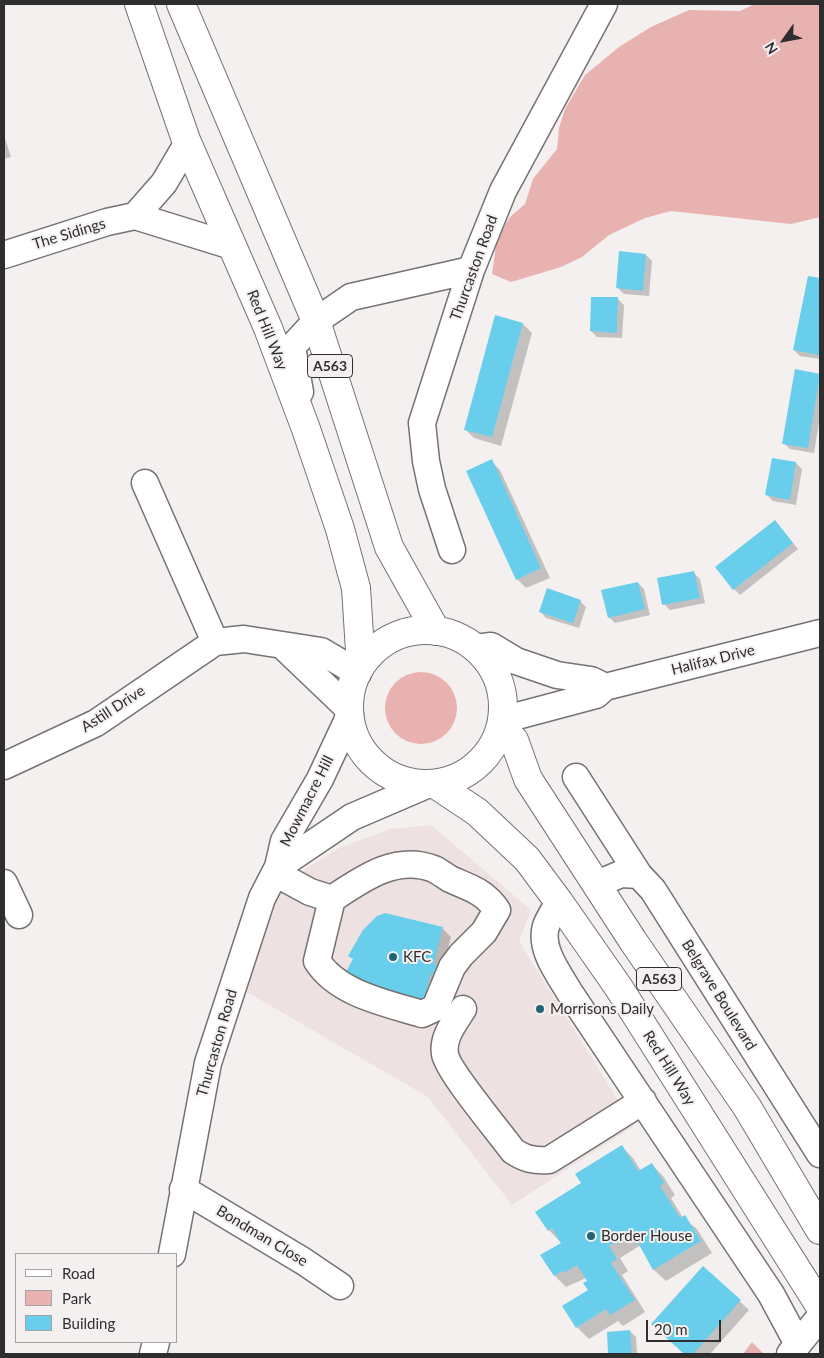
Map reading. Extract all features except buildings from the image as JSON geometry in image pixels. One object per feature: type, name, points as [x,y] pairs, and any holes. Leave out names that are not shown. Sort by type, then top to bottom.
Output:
[{"type":"highway","name":"Red Hill Way","points":[[139,4],[187,144],[268,328],[306,429],[340,529],[356,588],[359,670]]},
{"type":"highway","name":"A563","points":[[180,4],[316,321],[388,547],[436,631]]},
{"type":"highway","points":[[414,631],[436,631],[463,640],[475,648],[488,661],[496,676],[502,694],[501,725],[491,750],[476,766],[457,778],[432,784],[406,782],[385,772],[373,762],[355,738],[349,712],[352,687],[359,670],[375,649],[394,637],[414,631]]},
{"type":"highway","name":"A563","points":[[501,725],[514,740],[528,779],[598,884],[633,941],[747,1107],[820,1230]]},
{"type":"highway","name":"Red Hill Way","points":[[432,784],[484,818],[527,859],[560,902],[619,988],[820,1306]]},
{"type":"street","name":"Thurcaston Road","points":[[452,550],[432,489],[426,460],[422,423],[471,270],[503,191],[604,4]]},
{"type":"street","points":[[135,216],[164,183],[187,144]]},
{"type":"street","name":"The Sidings","points":[[4,255],[107,222],[135,216],[232,246]]},
{"type":"street","points":[[306,429],[292,347],[316,321],[351,297],[471,270]]},
{"type":"street","points":[[146,483],[214,642],[244,640],[321,650],[359,670]]},
{"type":"street","name":"Halifax Drive","points":[[501,725],[596,695],[605,687],[820,633]]},
{"type":"street","name":"Astill Drive","points":[[5,764],[96,723],[214,642]]},
{"type":"street","points":[[283,646],[349,712]]},
{"type":"street","points":[[475,648],[491,646],[525,664],[557,675],[591,680],[605,687]]},
{"type":"street","name":"Mowmacre Hill","points":[[276,870],[284,840],[320,779],[349,712]]},
{"type":"street","name":"Belgrave Boulevard","points":[[576,777],[639,875],[653,890],[820,1154]]},
{"type":"street","name":"Mowmacre Hill","points":[[276,870],[352,817],[432,784]]},
{"type":"street","points":[[411,864],[434,869],[470,887],[488,897],[497,910],[484,932],[452,967],[435,1008],[422,1014],[364,996],[325,974],[317,961],[332,899],[365,877],[388,868],[411,864]]},
{"type":"street","points":[[276,870],[310,892],[332,899]]},
{"type":"street","name":"Thurcaston Road","points":[[172,1253],[208,1063],[262,898],[276,870]]},
{"type":"street","points":[[598,884],[621,874],[639,875]]},
{"type":"street","points":[[4,883],[19,915]]},
{"type":"street","points":[[560,902],[546,926],[544,944],[570,993],[771,1294],[794,1349],[820,1317]]},
{"type":"street","points":[[463,1009],[446,1036],[444,1054],[452,1070],[513,1151],[524,1158],[537,1161],[549,1160],[643,1101]]},
{"type":"street","name":"Bondman Close","points":[[183,1189],[303,1261],[340,1286]]},
{"type":"shaded area","points":[[431,825],[531,910],[519,941],[634,1126],[512,1205],[428,1097],[245,991],[262,931],[276,895],[305,869],[339,848],[390,829]]},
{"type":"green space","points":[[755,4],[820,4],[820,217],[791,224],[671,211],[645,218],[609,235],[582,257],[561,267],[511,282],[492,274],[497,238],[510,217],[525,204],[533,179],[557,149],[559,128],[565,109],[585,75],[619,47],[651,27],[689,10],[740,11]]},
{"type":"green space","points":[[414,672],[428,672],[447,682],[457,701],[457,715],[447,734],[428,744],[414,744],[395,734],[385,715],[385,701],[395,682]]},
{"type":"green space","points":[[752,1342],[764,1354],[743,1354]]},
{"type":"place","name":"KFC","points":[[393,957]]},
{"type":"place","name":"Morrisons Daily","points":[[540,1009]]},
{"type":"place","name":"Border House","points":[[591,1236]]}]
